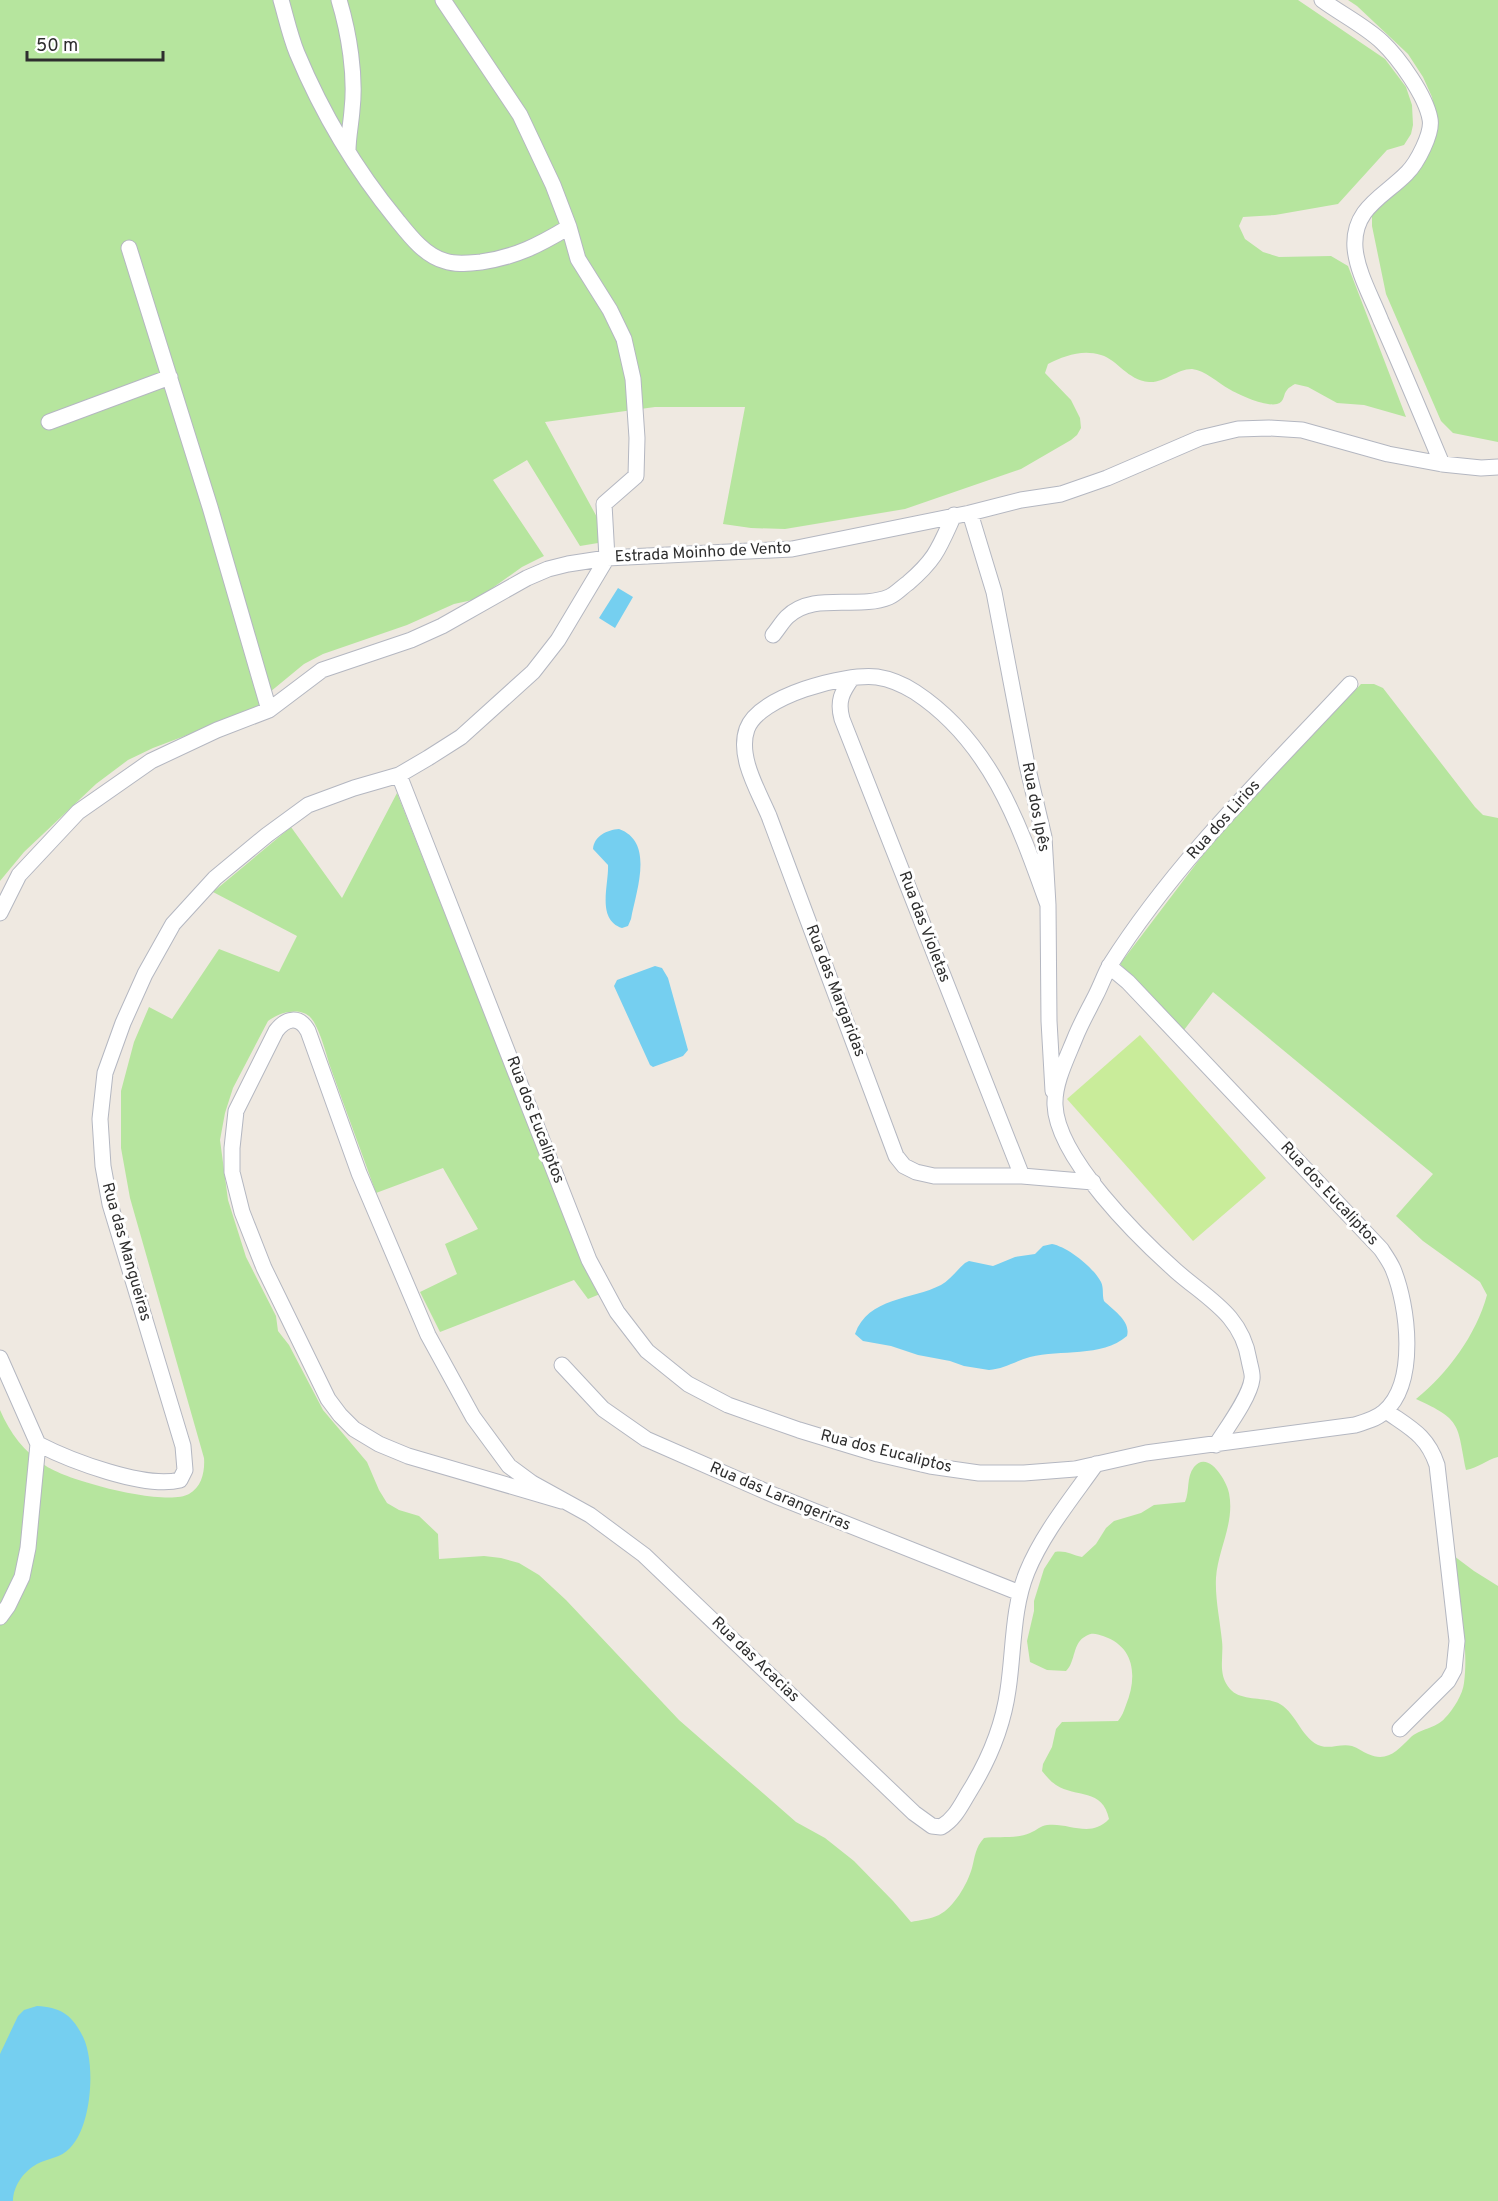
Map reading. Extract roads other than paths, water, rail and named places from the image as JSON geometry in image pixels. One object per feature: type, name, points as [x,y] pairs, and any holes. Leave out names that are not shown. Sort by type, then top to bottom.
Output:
[{"type":"street","points":[[281,0],[296,51],[331,124],[380,199],[402,227],[428,252],[446,262],[472,263],[516,255],[569,228]]},
{"type":"street","points":[[339,0],[346,23],[352,78],[353,109],[348,137],[348,153]]},
{"type":"street","points":[[444,0],[520,115],[542,159],[569,228],[578,260],[610,310],[624,339],[633,379],[637,438],[636,476],[604,504],[606,558]]},
{"type":"street","points":[[1322,0],[1381,41],[1415,85],[1430,120],[1427,138],[1418,158],[1408,172],[1368,206],[1356,229],[1355,248],[1367,287],[1442,464]]},
{"type":"street","points":[[129,248],[210,507],[269,710]]},
{"type":"street","points":[[49,422],[170,378]]},
{"type":"street","name":"Estrada Moinho de Vento","points":[[0,913],[20,875],[78,812],[151,761],[217,730],[269,710],[322,670],[411,640],[442,626],[527,578],[568,564],[606,558],[792,549],[970,513],[1021,500],[1061,494],[1107,478],[1200,438],[1239,429],[1302,430],[1388,454],[1442,464],[1481,468],[1498,467]]},
{"type":"street","name":"Rua dos Ipês","points":[[970,513],[993,592],[1027,765],[1044,837],[1048,905],[1048,1021],[1055,1106],[1065,1139],[1080,1167],[1117,1210],[1176,1271],[1222,1308],[1235,1324],[1247,1345],[1252,1379],[1239,1411],[1216,1445]]},
{"type":"street","points":[[773,635],[787,617],[798,609],[813,605],[862,603],[892,596],[929,564],[937,554],[954,515]]},
{"type":"street","name":"Rua das Mangueiras","points":[[38,1444],[56,1454],[81,1463],[137,1479],[169,1483],[180,1480],[186,1470],[183,1446],[108,1194],[103,1166],[100,1119],[105,1073],[123,1023],[145,974],[173,924],[215,878],[308,805],[399,775],[461,737],[532,672],[558,640],[606,558]]},
{"type":"street","name":"Rua das Margaridas","points":[[1048,905],[1021,829],[992,773],[970,742],[941,712],[906,687],[877,677],[852,678],[804,688],[775,702],[755,717],[747,728],[746,753],[751,772],[896,1155],[904,1166],[916,1172],[934,1176],[1022,1176],[1093,1182]]},
{"type":"street","name":"Rua das Violetas","points":[[852,678],[839,701],[842,718],[1022,1176]]},
{"type":"street","name":"Rua dos Lirios","points":[[1055,1106],[1057,1088],[1066,1058],[1109,966],[1160,896],[1209,835],[1350,684]]},
{"type":"street","name":"Rua dos Eucaliptos","points":[[399,775],[589,1260],[617,1312],[647,1351],[688,1384],[728,1405],[878,1454],[930,1466],[979,1473],[1024,1473],[1075,1469],[1146,1453],[1355,1425],[1372,1420],[1386,1411],[1396,1397],[1408,1350],[1399,1290],[1393,1268],[1381,1249],[1128,982],[1109,966]]},
{"type":"street","points":[[298,1020],[304,1023],[308,1031],[359,1173],[404,1282],[428,1335],[473,1417],[509,1466],[532,1484],[562,1501],[408,1456],[379,1444],[354,1428],[328,1399],[264,1268],[242,1212],[232,1172],[236,1111],[282,1023],[298,1020]]},
{"type":"street","points":[[0,1358],[38,1444],[22,1577],[0,1617]]},
{"type":"street","name":"Rua das Larangeriras","points":[[562,1365],[603,1409],[646,1438],[776,1496],[1020,1593]]},
{"type":"street","points":[[1386,1411],[1420,1435],[1432,1449],[1440,1488],[1457,1641],[1454,1670],[1448,1681],[1400,1729]]},
{"type":"street","points":[[1020,1593],[1039,1547],[1096,1464]]},
{"type":"street","name":"Rua das Acacias","points":[[562,1501],[590,1515],[645,1555],[914,1813],[932,1826],[941,1827],[955,1814],[982,1772],[993,1747],[1003,1718],[1008,1690],[1020,1593]]},
{"type":"water","points":[[618,588],[633,597],[615,628],[599,618]]},
{"type":"water","points":[[619,829],[630,835],[637,845],[640,856],[639,882],[631,919],[628,926],[622,928],[614,924],[606,909],[608,865],[593,849],[602,834]]},
{"type":"water","points":[[655,966],[662,968],[668,978],[688,1050],[683,1056],[653,1067],[650,1065],[614,986],[617,980]]},
{"type":"water","points":[[1052,1244],[1073,1254],[1098,1276],[1102,1284],[1104,1301],[1124,1321],[1128,1331],[1127,1336],[1117,1343],[1093,1350],[1030,1357],[1005,1367],[989,1370],[863,1341],[855,1334],[861,1322],[880,1306],[941,1285],[969,1261],[993,1266],[1015,1257],[1035,1254],[1043,1246]]},
{"type":"water","points":[[37,2006],[52,2008],[68,2016],[81,2033],[89,2059],[90,2092],[87,2109],[83,2125],[70,2148],[63,2154],[37,2164],[28,2171],[17,2185],[13,2201],[0,2201],[0,2054],[18,2016],[24,2010]]}]
